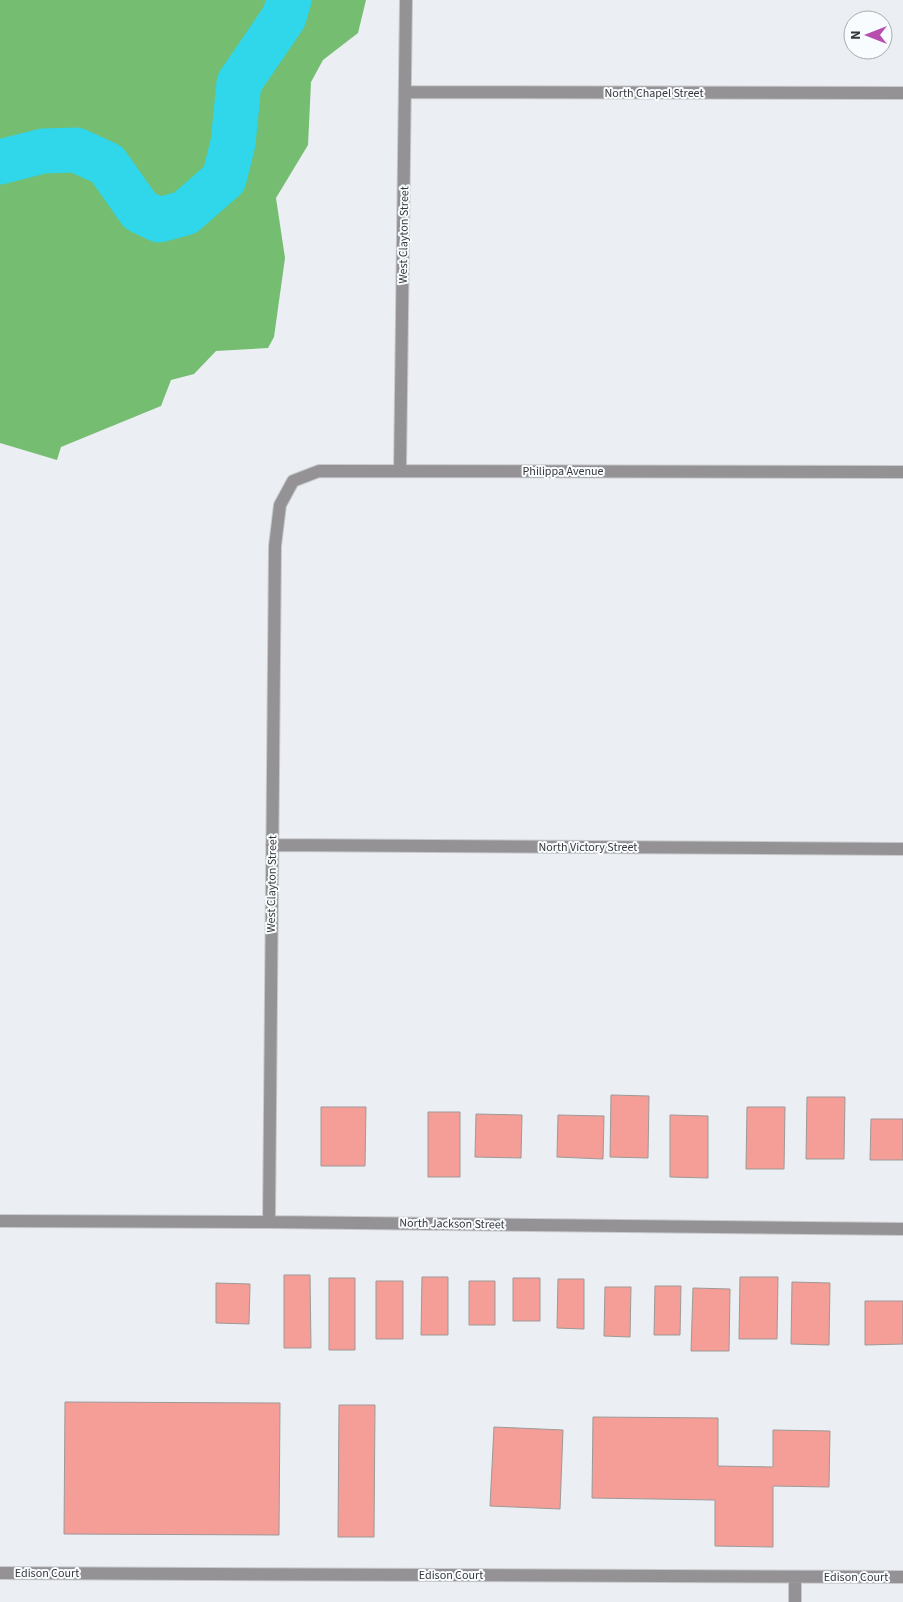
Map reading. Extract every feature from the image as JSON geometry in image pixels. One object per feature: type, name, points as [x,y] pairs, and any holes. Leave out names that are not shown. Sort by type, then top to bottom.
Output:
[{"type":"street","name":"West Clayton Street","points":[[400,471],[406,0]]},
{"type":"street","name":"North Chapel Street","points":[[406,92],[903,93]]},
{"type":"street","name":"Philippa Avenue","points":[[275,546],[280,505],[293,481],[320,471],[903,472]]},
{"type":"street","name":"West Clayton Street","points":[[269,1222],[275,546]]},
{"type":"street","name":"North Victory Street","points":[[272,845],[903,849]]},
{"type":"street","name":"North Jackson Street","points":[[0,1221],[903,1229]]},
{"type":"street","name":"Edison Court","points":[[0,1573],[903,1577]]},
{"type":"street","points":[[795,1577],[795,1602]]},
{"type":"green space","points":[[0,0],[366,0],[358,33],[323,60],[311,82],[308,145],[276,198],[285,258],[274,337],[268,348],[216,351],[194,374],[171,380],[161,406],[61,447],[57,460],[0,443]]},
{"type":"building","points":[[611,1095],[649,1096],[648,1158],[610,1157]]},
{"type":"building","points":[[807,1097],[845,1097],[844,1159],[806,1159]]},
{"type":"building","points":[[321,1107],[366,1107],[365,1166],[321,1166]]},
{"type":"building","points":[[747,1107],[785,1107],[784,1169],[746,1169]]},
{"type":"building","points":[[428,1112],[460,1112],[460,1177],[428,1177]]},
{"type":"building","points":[[476,1114],[522,1115],[521,1158],[475,1157]]},
{"type":"building","points":[[558,1115],[604,1116],[603,1159],[557,1157]]},
{"type":"building","points":[[670,1115],[708,1116],[708,1178],[670,1177]]},
{"type":"building","points":[[871,1119],[903,1119],[903,1160],[870,1160]]},
{"type":"building","points":[[284,1275],[310,1275],[311,1348],[284,1348]]},
{"type":"building","points":[[422,1277],[448,1277],[448,1335],[421,1335]]},
{"type":"building","points":[[740,1277],[778,1277],[777,1339],[739,1339]]},
{"type":"building","points":[[329,1278],[355,1278],[355,1350],[329,1350]]},
{"type":"building","points":[[513,1278],[540,1278],[540,1321],[513,1321]]},
{"type":"building","points":[[558,1279],[584,1279],[584,1329],[557,1328]]},
{"type":"building","points":[[376,1281],[403,1281],[403,1339],[376,1339]]},
{"type":"building","points":[[469,1281],[495,1281],[495,1325],[469,1325]]},
{"type":"building","points":[[792,1282],[830,1283],[829,1345],[791,1344]]},
{"type":"building","points":[[216,1283],[250,1284],[249,1324],[216,1323]]},
{"type":"building","points":[[655,1286],[681,1286],[680,1335],[654,1335]]},
{"type":"building","points":[[605,1287],[631,1287],[630,1337],[604,1336]]},
{"type":"building","points":[[693,1288],[730,1289],[729,1351],[691,1351]]},
{"type":"building","points":[[865,1301],[903,1301],[903,1344],[865,1345]]},
{"type":"building","points":[[65,1402],[280,1403],[279,1535],[64,1534]]},
{"type":"building","points":[[339,1405],[375,1405],[374,1537],[338,1537]]},
{"type":"building","points":[[593,1417],[718,1418],[718,1466],[773,1467],[773,1430],[830,1431],[829,1487],[773,1486],[773,1547],[715,1546],[715,1500],[592,1498]]},
{"type":"building","points":[[494,1427],[563,1430],[560,1509],[490,1506]]},
{"type":"waterway","points":[[0,162],[43,151],[76,150],[107,164],[140,211],[159,220],[185,213],[224,179],[233,143],[239,83],[284,17],[289,0]]}]
